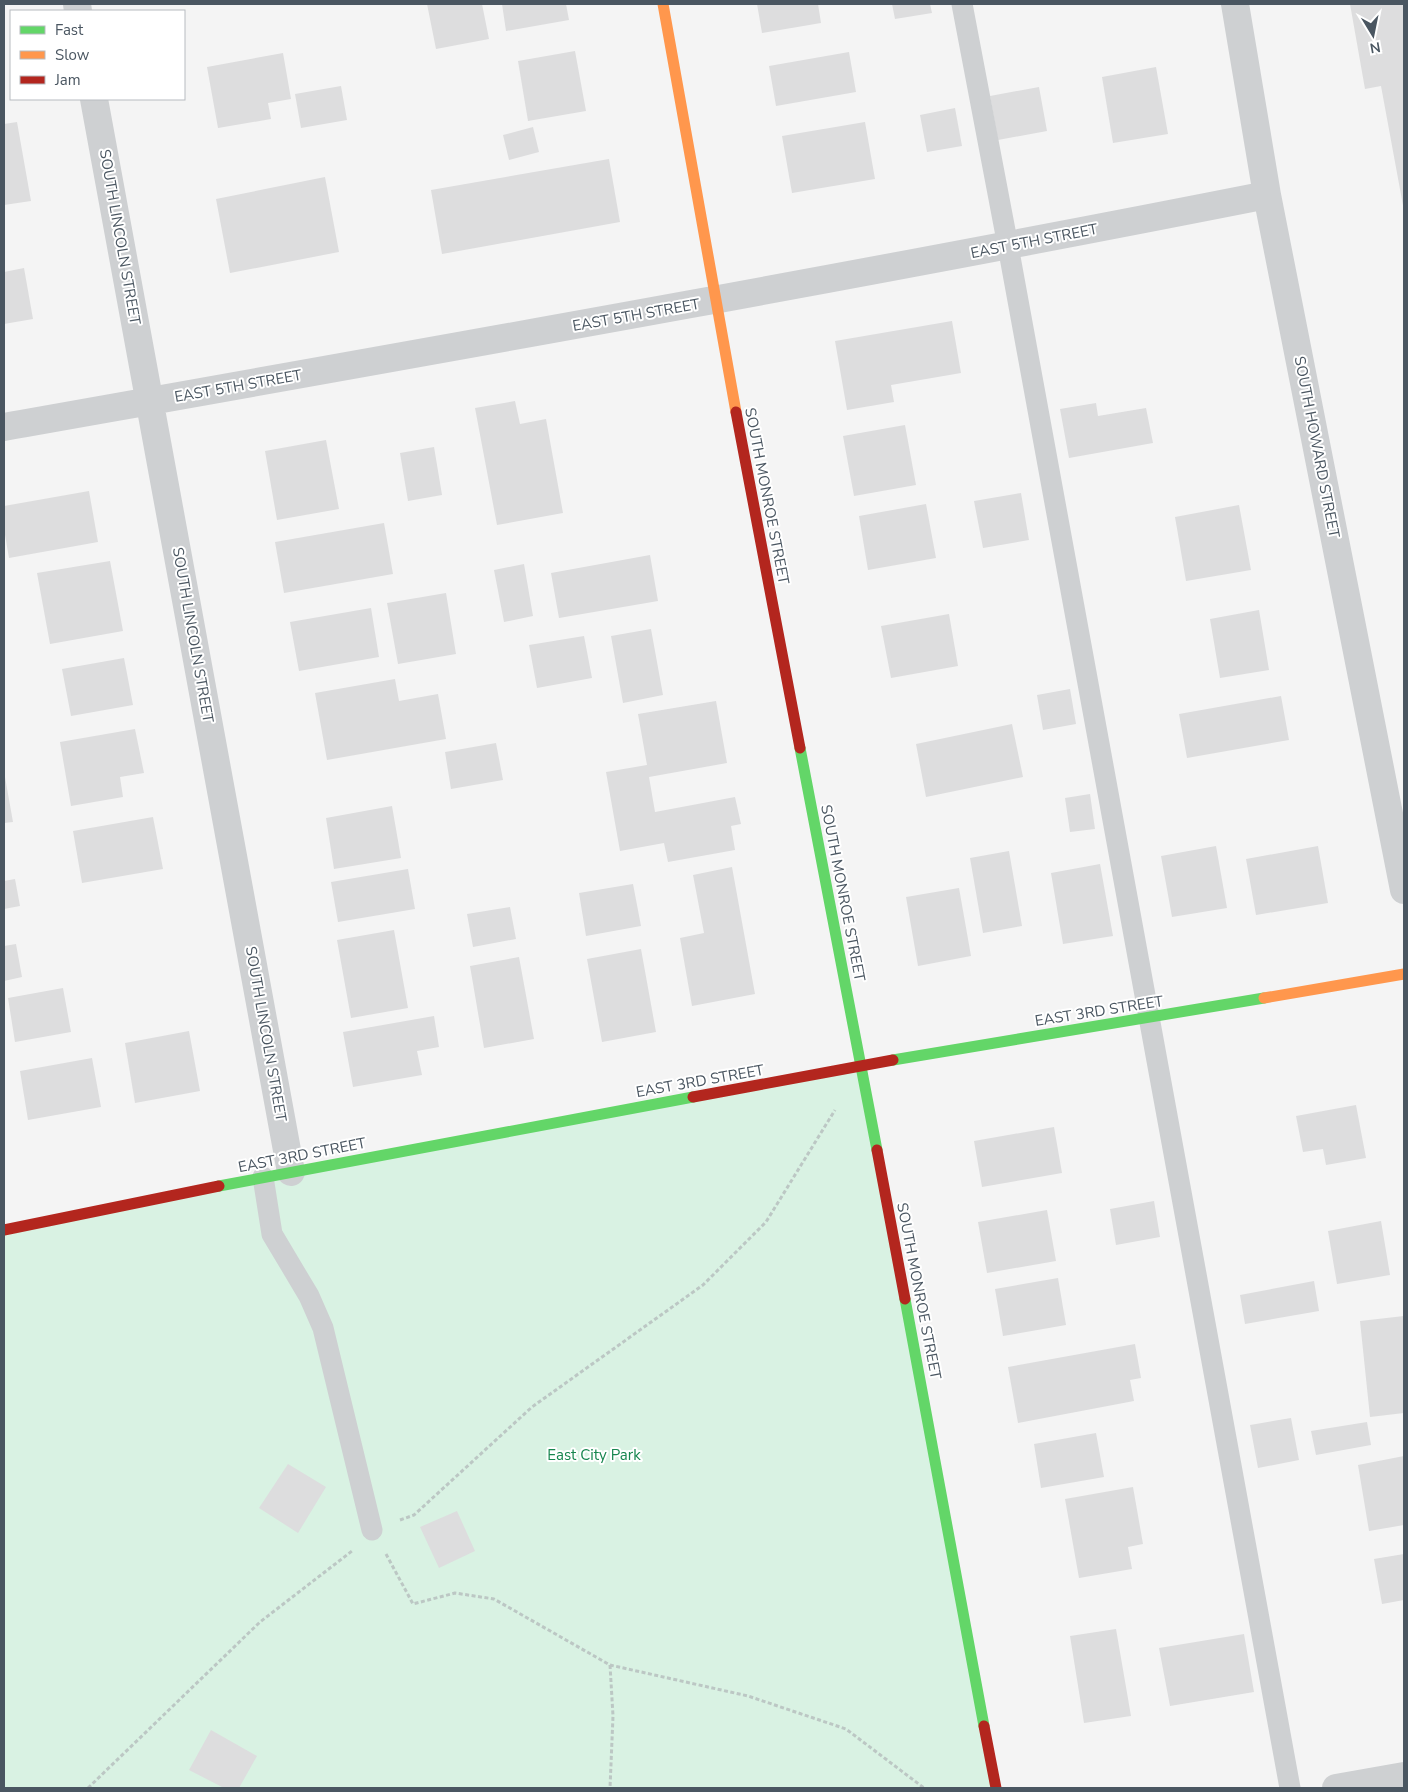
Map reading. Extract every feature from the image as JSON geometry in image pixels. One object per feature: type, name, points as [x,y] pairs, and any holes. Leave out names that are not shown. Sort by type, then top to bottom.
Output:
[{"type":"street","name":"SOUTH MONROE STREET","points":[[663,4],[715,301],[996,1788]]},
{"type":"street","name":"SOUTH HOWARD STREET","points":[[1235,4],[1268,195],[1404,890]]},
{"type":"street","name":"SOUTH LINCOLN STREET","points":[[94,100],[291,1172]]},
{"type":"street","name":"EAST 5TH STREET","points":[[4,427],[715,301],[1268,195]]},
{"type":"street","name":"EAST 3RD STREET","points":[[4,1230],[263,1177],[861,1067],[1404,974]]},
{"type":"street","points":[[1336,1788],[1404,1776]]},
{"type":"lane","points":[[962,4],[1290,1788]]},
{"type":"lane","points":[[263,1177],[272,1234],[309,1296],[323,1328],[372,1530]]},
{"type":"path","points":[[88,1788],[260,1622],[346,1556],[372,1530],[414,1515],[532,1406],[703,1285],[766,1222],[861,1067]]},
{"type":"path","points":[[372,1530],[414,1604],[455,1593],[494,1599],[610,1666],[748,1696],[846,1729],[924,1788]]},
{"type":"path","points":[[610,1666],[613,1716],[610,1788]]},
{"type":"green space","name":"East City Park","points":[[861,1067],[996,1788],[4,1788],[4,1230]]},
{"type":"building","points":[[427,4],[482,4],[489,39],[436,49]]},
{"type":"building","points":[[502,4],[566,4],[569,20],[506,31]]},
{"type":"building","points":[[757,4],[818,4],[821,23],[762,33]]},
{"type":"building","points":[[892,4],[930,4],[932,13],[895,19]]},
{"type":"building","points":[[1350,4],[1404,4],[1404,211],[1381,86],[1365,89]]},
{"type":"building","points":[[575,51],[586,111],[528,121],[518,61]]},
{"type":"building","points":[[849,52],[856,92],[776,106],[769,66]]},
{"type":"building","points":[[283,53],[291,99],[268,103],[271,119],[218,128],[207,67]]},
{"type":"building","points":[[1156,67],[1168,134],[1113,143],[1102,77]]},
{"type":"building","points":[[341,86],[347,120],[301,128],[295,94]]},
{"type":"building","points":[[1039,87],[1047,131],[998,140],[990,96]]},
{"type":"building","points":[[955,108],[962,146],[927,152],[920,115]]},
{"type":"building","points":[[17,122],[31,201],[4,205],[4,124]]},
{"type":"building","points":[[865,122],[875,179],[792,193],[782,136]]},
{"type":"building","points":[[533,127],[539,152],[509,160],[503,135]]},
{"type":"building","points":[[609,159],[620,222],[442,254],[431,190]]},
{"type":"building","points":[[325,177],[339,252],[230,273],[216,199]]},
{"type":"building","points":[[24,268],[33,319],[4,324],[4,272]]},
{"type":"building","points":[[952,321],[961,373],[891,385],[894,402],[847,410],[835,341]]},
{"type":"building","points":[[515,401],[520,424],[546,419],[563,513],[497,525],[475,408]]},
{"type":"building","points":[[1096,403],[1098,416],[1146,408],[1153,443],[1069,458],[1060,409]]},
{"type":"building","points":[[905,425],[916,485],[854,496],[843,436]]},
{"type":"building","points":[[326,440],[339,509],[277,520],[265,451]]},
{"type":"building","points":[[434,447],[442,495],[408,501],[400,453]]},
{"type":"building","points":[[89,491],[98,542],[9,558],[4,529],[4,506]]},
{"type":"building","points":[[1021,493],[1029,540],[983,548],[974,501]]},
{"type":"building","points":[[926,504],[936,558],[868,570],[859,516]]},
{"type":"building","points":[[1239,505],[1251,570],[1186,581],[1175,517]]},
{"type":"building","points":[[384,523],[393,574],[284,593],[275,542]]},
{"type":"building","points":[[650,555],[658,601],[559,618],[551,573]]},
{"type":"building","points":[[110,561],[123,631],[50,644],[37,573]]},
{"type":"building","points":[[524,564],[533,616],[504,622],[494,570]]},
{"type":"building","points":[[446,593],[456,654],[398,664],[387,603]]},
{"type":"building","points":[[371,608],[379,657],[299,671],[290,622]]},
{"type":"building","points":[[1259,610],[1269,670],[1220,678],[1210,619]]},
{"type":"building","points":[[949,614],[958,666],[891,678],[881,626]]},
{"type":"building","points":[[651,629],[663,695],[623,703],[611,636]]},
{"type":"building","points":[[584,636],[592,678],[537,688],[529,645]]},
{"type":"building","points":[[124,658],[133,705],[71,716],[62,669]]},
{"type":"building","points":[[395,679],[399,701],[438,694],[446,739],[327,760],[315,693]]},
{"type":"building","points":[[1070,689],[1076,724],[1043,730],[1037,695]]},
{"type":"building","points":[[1281,696],[1289,740],[1187,758],[1179,714]]},
{"type":"building","points":[[716,701],[727,763],[649,777],[655,812],[735,797],[741,824],[731,826],[735,850],[668,862],[664,843],[620,851],[606,772],[647,765],[638,714]]},
{"type":"building","points":[[1012,724],[1023,777],[926,797],[916,744]]},
{"type":"building","points":[[135,729],[144,773],[120,777],[123,797],[71,806],[60,742]]},
{"type":"building","points":[[496,743],[503,780],[451,789],[445,752]]},
{"type":"building","points":[[4,778],[13,822],[4,823]]},
{"type":"building","points":[[1090,794],[1095,829],[1070,832],[1065,798]]},
{"type":"building","points":[[392,806],[401,858],[334,869],[326,818]]},
{"type":"building","points":[[153,817],[163,869],[82,883],[73,831]]},
{"type":"building","points":[[1216,846],[1227,908],[1172,917],[1161,856]]},
{"type":"building","points":[[1318,846],[1328,903],[1256,915],[1246,859]]},
{"type":"building","points":[[1009,851],[1022,926],[983,933],[970,858]]},
{"type":"building","points":[[1100,864],[1113,936],[1063,944],[1051,873]]},
{"type":"building","points":[[732,867],[755,994],[692,1006],[680,938],[704,933],[693,875]]},
{"type":"building","points":[[408,869],[415,909],[338,922],[331,882]]},
{"type":"building","points":[[15,879],[20,906],[4,909],[4,881]]},
{"type":"building","points":[[633,884],[641,926],[586,936],[579,893]]},
{"type":"building","points":[[959,888],[971,956],[918,966],[906,897]]},
{"type":"building","points":[[510,907],[516,939],[473,947],[467,914]]},
{"type":"building","points":[[394,930],[408,1008],[351,1018],[337,940]]},
{"type":"building","points":[[16,944],[22,977],[4,981],[4,946]]},
{"type":"building","points":[[641,949],[656,1032],[602,1042],[587,959]]},
{"type":"building","points":[[519,957],[534,1039],[484,1048],[470,966]]},
{"type":"building","points":[[63,988],[71,1032],[15,1042],[8,998]]},
{"type":"building","points":[[434,1016],[439,1047],[417,1051],[422,1075],[353,1087],[343,1032]]},
{"type":"building","points":[[189,1031],[200,1091],[135,1103],[125,1043]]},
{"type":"building","points":[[92,1058],[101,1107],[28,1120],[20,1071]]},
{"type":"building","points":[[1356,1105],[1366,1158],[1326,1165],[1323,1149],[1303,1152],[1296,1116]]},
{"type":"building","points":[[1054,1127],[1062,1173],[982,1187],[974,1141]]},
{"type":"building","points":[[1154,1201],[1160,1237],[1116,1245],[1110,1209]]},
{"type":"building","points":[[1047,1210],[1056,1261],[987,1273],[978,1222]]},
{"type":"building","points":[[1381,1221],[1390,1275],[1337,1284],[1328,1231]]},
{"type":"building","points":[[1058,1278],[1066,1325],[1003,1336],[995,1289]]},
{"type":"building","points":[[1314,1281],[1319,1311],[1245,1324],[1240,1295]]},
{"type":"building","points":[[1404,1316],[1404,1413],[1370,1417],[1360,1321]]},
{"type":"building","points":[[1135,1344],[1141,1378],[1130,1380],[1134,1401],[1018,1423],[1008,1367]]},
{"type":"building","points":[[1291,1418],[1299,1460],[1258,1468],[1250,1425]]},
{"type":"building","points":[[1367,1422],[1371,1445],[1316,1455],[1311,1431]]},
{"type":"building","points":[[1096,1433],[1104,1477],[1041,1488],[1034,1444]]},
{"type":"building","points":[[1404,1456],[1404,1525],[1369,1531],[1358,1465]]},
{"type":"building","points":[[288,1464],[326,1487],[298,1533],[259,1508]]},
{"type":"building","points":[[1133,1487],[1143,1544],[1128,1547],[1132,1569],[1079,1578],[1065,1499]]},
{"type":"building","points":[[457,1511],[475,1551],[439,1568],[420,1527]]},
{"type":"building","points":[[1404,1554],[1404,1600],[1382,1604],[1374,1559]]},
{"type":"building","points":[[1116,1629],[1131,1716],[1084,1723],[1070,1636]]},
{"type":"building","points":[[1244,1634],[1254,1692],[1170,1706],[1159,1648]]},
{"type":"building","points":[[211,1730],[257,1756],[239,1788],[224,1788],[189,1770]]},
{"type":"traffic: fast","points":[[800,748],[877,1150]]},
{"type":"traffic: fast","points":[[893,1060],[1264,998]]},
{"type":"traffic: fast","points":[[219,1186],[693,1097]]},
{"type":"traffic: fast","points":[[905,1299],[984,1726]]},
{"type":"traffic: slow","points":[[663,4],[736,412]]},
{"type":"traffic: slow","points":[[1264,998],[1404,974]]},
{"type":"traffic: jam","points":[[736,412],[800,748]]},
{"type":"traffic: jam","points":[[693,1097],[893,1060]]},
{"type":"traffic: jam","points":[[877,1150],[905,1299]]},
{"type":"traffic: jam","points":[[4,1230],[219,1186]]},
{"type":"traffic: jam","points":[[984,1726],[996,1788]]}]
